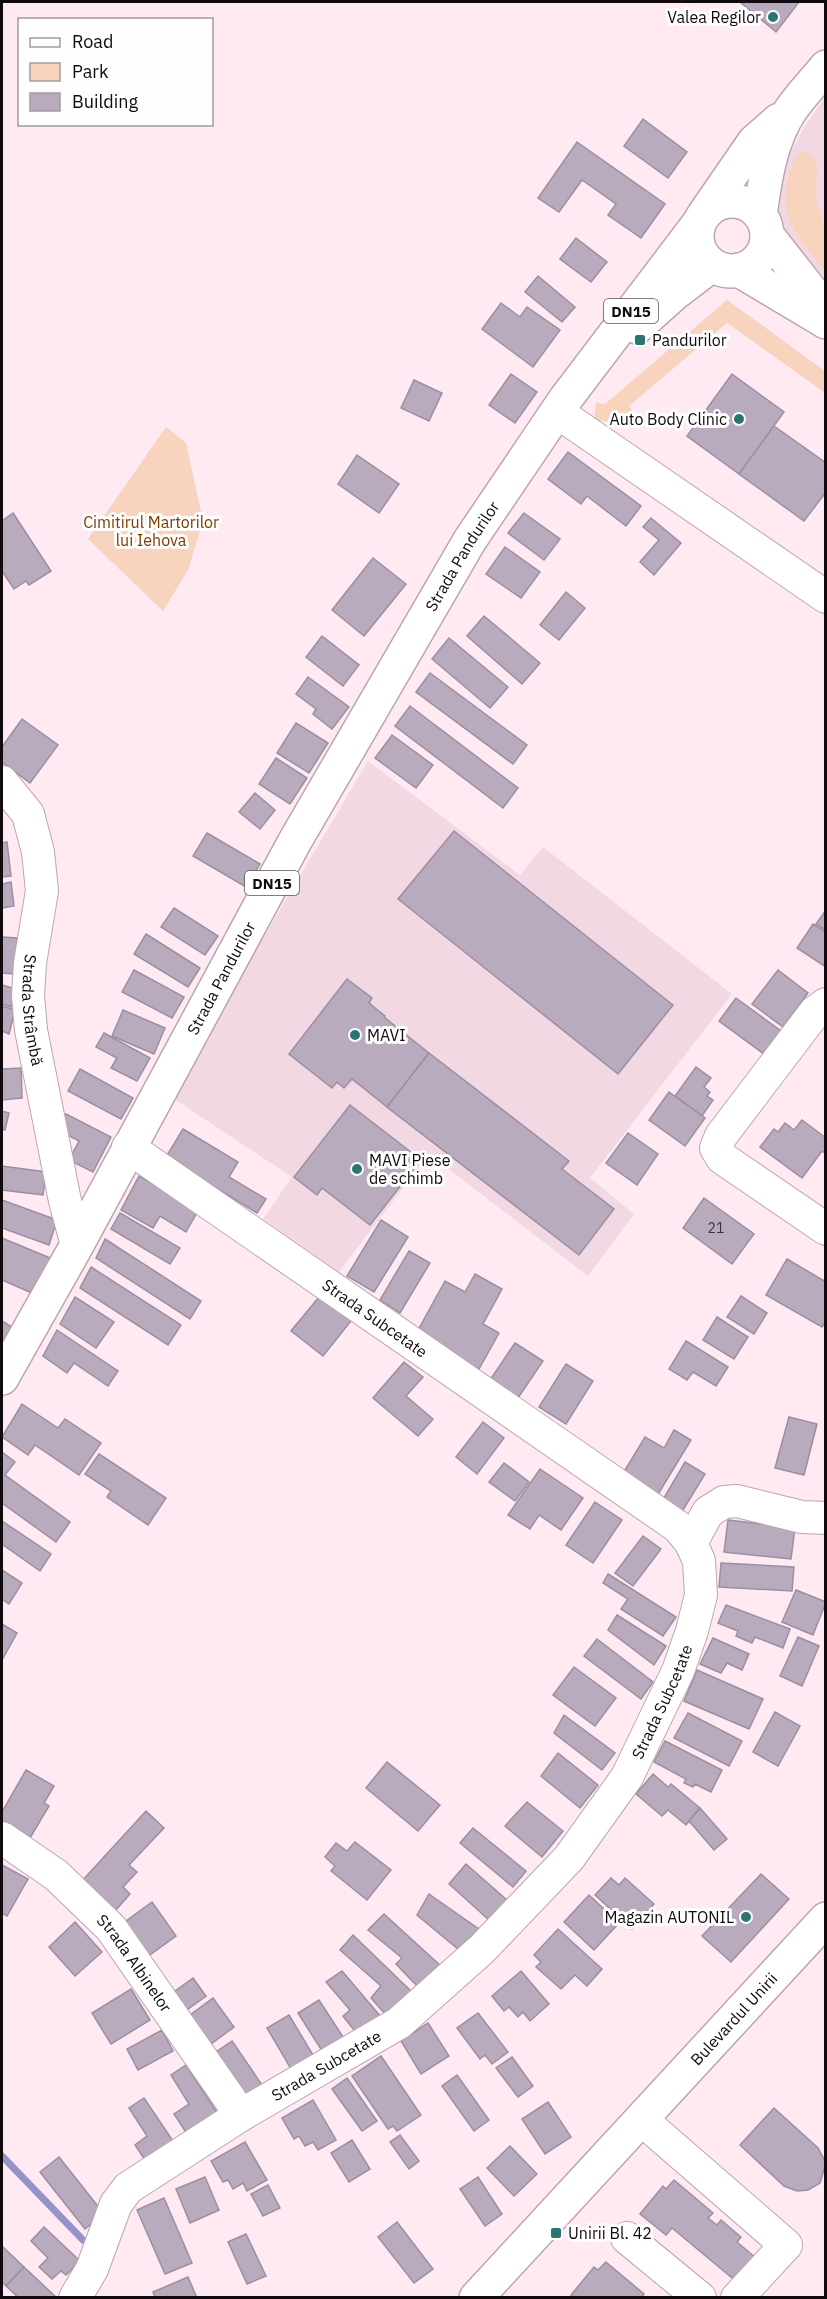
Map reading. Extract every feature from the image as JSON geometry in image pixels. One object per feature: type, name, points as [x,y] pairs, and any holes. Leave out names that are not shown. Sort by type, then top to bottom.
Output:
[{"type":"main road","name":"Strada Pandurilor","points":[[763,225],[771,155],[790,112],[825,67]]},
{"type":"main road","name":"Strada Pandurilor","points":[[2,1378],[295,841],[492,506],[560,406],[702,218],[754,142],[772,124],[790,112]]},
{"type":"main road","name":"DN15","points":[[702,218],[722,202],[743,202],[763,225],[765,247],[759,258],[750,266],[726,268]]},
{"type":"main road","points":[[702,218],[696,234],[703,257],[825,322]]},
{"type":"main road","points":[[763,225],[825,310]]},
{"type":"main road","name":"Strada Pandurilor","points":[[560,406],[647,318],[726,268]]},
{"type":"main road","name":"Bulevardul Unirii","points":[[476,2298],[825,1919]]},
{"type":"street","points":[[560,406],[825,597]]},
{"type":"street","name":"Strada Strâmbă","points":[[2,782],[28,814],[38,852],[42,891],[30,963],[31,1030],[65,1202],[76,1245]]},
{"type":"street","points":[[825,1004],[814,1012],[721,1136],[716,1148],[722,1158],[825,1229]]},
{"type":"street","name":"Strada Subcetate","points":[[75,2298],[92,2269],[116,2204],[128,2188],[241,2115],[399,2023],[482,1949],[569,1858],[627,1777],[678,1671],[692,1631],[701,1595],[699,1561],[691,1543],[678,1527],[128,1147]]},
{"type":"street","points":[[691,1543],[708,1512],[724,1502],[737,1502],[802,1517],[825,1518]]},
{"type":"street","name":"Strada Albinelor","points":[[2,1838],[56,1875],[111,1928],[241,2115]]},
{"type":"street","points":[[642,2120],[786,2245],[737,2298]]},
{"type":"street","points":[[627,2238],[700,2298]]},
{"type":"shaded area","points":[[825,98],[825,278],[797,247],[786,230],[777,206],[778,186],[787,159],[804,127]]},
{"type":"shaded area","points":[[368,761],[520,875],[543,847],[732,994],[590,1178],[634,1214],[588,1276],[429,1154],[339,1272],[263,1219],[292,1177],[174,1099],[256,950]]},
{"type":"green space","points":[[804,151],[810,154],[817,166],[816,199],[825,227],[825,270],[799,238],[792,226],[785,202],[792,164],[796,157]]},
{"type":"green space","points":[[727,300],[825,371],[825,393],[727,323],[629,406],[633,412],[621,423],[594,420],[596,403],[605,404]]},
{"type":"green space","name":"Cimitirul Martorilor lui Iehova","points":[[166,427],[186,443],[203,521],[188,570],[163,611],[88,539]]},
{"type":"building","name":"Valea Regilor","points":[[740,2],[799,2],[776,32]]},
{"type":"building","points":[[643,119],[687,152],[668,178],[624,146]]},
{"type":"building","points":[[577,142],[665,204],[641,238],[608,215],[616,204],[582,180],[559,212],[538,198]]},
{"type":"building","points":[[576,238],[607,262],[591,282],[560,259]]},
{"type":"building","points":[[538,276],[575,307],[562,322],[525,292]]},
{"type":"building","points":[[501,303],[520,317],[527,307],[560,330],[533,367],[482,329]]},
{"type":"building","points":[[511,374],[537,392],[515,423],[489,405]]},
{"type":"building","name":"Auto Body Clinic","points":[[732,374],[784,412],[739,474],[687,436]]},
{"type":"building","points":[[414,380],[442,393],[429,421],[401,408]]},
{"type":"building","points":[[774,426],[826,463],[826,492],[804,521],[739,474]]},
{"type":"building","points":[[568,452],[641,506],[626,526],[587,496],[581,504],[548,479]]},
{"type":"building","points":[[357,455],[399,484],[379,513],[338,484]]},
{"type":"building","points":[[13,513],[51,571],[29,585],[26,581],[14,589],[2,571],[2,521]]},
{"type":"building","points":[[524,513],[560,539],[544,560],[508,533]]},
{"type":"building","points":[[651,518],[681,543],[654,575],[640,562],[659,540],[643,527]]},
{"type":"building","points":[[505,547],[540,572],[521,598],[486,574]]},
{"type":"building","points":[[373,558],[406,584],[364,636],[332,610]]},
{"type":"building","points":[[566,592],[585,608],[559,640],[540,625]]},
{"type":"building","points":[[484,616],[540,663],[522,684],[467,636]]},
{"type":"building","points":[[322,636],[359,665],[343,686],[306,657]]},
{"type":"building","points":[[449,638],[508,687],[490,708],[432,659]]},
{"type":"building","points":[[430,673],[527,745],[513,764],[416,692]]},
{"type":"building","points":[[308,677],[349,707],[332,729],[313,714],[316,709],[296,694]]},
{"type":"building","points":[[410,706],[518,788],[503,808],[395,726]]},
{"type":"building","points":[[22,719],[58,745],[30,783],[2,762],[2,747]]},
{"type":"building","points":[[296,723],[328,743],[309,773],[277,753]]},
{"type":"building","points":[[392,735],[433,765],[416,788],[375,758]]},
{"type":"building","points":[[276,758],[307,778],[290,804],[259,784]]},
{"type":"building","points":[[255,793],[275,810],[260,829],[239,812]]},
{"type":"building","points":[[454,831],[673,1005],[618,1074],[398,899]]},
{"type":"building","points":[[207,833],[260,864],[246,887],[193,856]]},
{"type":"building","points":[[7,842],[11,876],[2,877],[2,843]]},
{"type":"building","points":[[11,882],[14,906],[2,908],[2,884]]},
{"type":"building","points":[[174,908],[218,936],[205,955],[161,927]]},
{"type":"building","points":[[826,910],[826,930],[816,924]]},
{"type":"building","points":[[813,924],[826,932],[826,967],[797,948]]},
{"type":"building","points":[[146,934],[200,968],[188,987],[134,954]]},
{"type":"building","points":[[2,937],[17,938],[15,974],[2,973]]},
{"type":"building","points":[[134,970],[184,997],[172,1018],[122,992]]},
{"type":"building","points":[[778,970],[808,993],[783,1027],[752,1004]]},
{"type":"building","name":"MAVI","points":[[347,979],[372,998],[369,1003],[384,1017],[429,1053],[387,1107],[352,1079],[344,1088],[337,1082],[332,1088],[289,1054]]},
{"type":"building","points":[[2,985],[16,989],[11,1007],[2,1004]]},
{"type":"building","points":[[736,998],[781,1031],[764,1054],[719,1021]]},
{"type":"building","points":[[2,1006],[15,1010],[9,1034],[2,1031]]},
{"type":"building","points":[[123,1010],[165,1028],[154,1054],[112,1036]]},
{"type":"building","points":[[104,1033],[150,1058],[137,1081],[111,1068],[117,1058],[96,1047]]},
{"type":"building","points":[[429,1053],[569,1161],[562,1169],[614,1209],[579,1255],[387,1107]]},
{"type":"building","points":[[696,1067],[711,1078],[704,1087],[710,1092],[707,1096],[713,1100],[702,1116],[675,1096]]},
{"type":"building","points":[[21,1068],[22,1098],[2,1100],[2,1069]]},
{"type":"building","points":[[80,1069],[133,1098],[121,1119],[68,1091]]},
{"type":"building","points":[[669,1092],[705,1118],[685,1146],[649,1120]]},
{"type":"building","name":"MAVI Piese de schimb","points":[[350,1105],[421,1160],[370,1225],[322,1188],[317,1195],[294,1177]]},
{"type":"building","points":[[2,1111],[9,1113],[5,1130],[2,1129]]},
{"type":"building","points":[[66,1114],[111,1137],[93,1172],[69,1160],[79,1141],[58,1130]]},
{"type":"building","points":[[802,1120],[826,1138],[826,1154],[822,1151],[802,1178],[760,1147],[774,1129],[778,1132],[785,1123],[794,1130]]},
{"type":"building","points":[[183,1129],[238,1162],[229,1177],[266,1199],[257,1213],[166,1157]]},
{"type":"building","points":[[628,1133],[658,1154],[637,1185],[606,1163]]},
{"type":"building","points":[[2,1166],[46,1172],[43,1195],[2,1190]]},
{"type":"building","points":[[139,1176],[199,1209],[186,1232],[160,1216],[153,1228],[121,1210]]},
{"type":"building","points":[[704,1198],[754,1234],[732,1264],[683,1228]]},
{"type":"building","points":[[2,1200],[57,1220],[49,1245],[2,1228]]},
{"type":"building","points":[[120,1213],[180,1248],[170,1264],[111,1229]]},
{"type":"building","points":[[381,1220],[408,1237],[374,1292],[347,1276]]},
{"type":"building","points":[[2,1238],[50,1258],[34,1294],[2,1280]]},
{"type":"building","points":[[105,1239],[201,1301],[190,1319],[96,1258]]},
{"type":"building","points":[[409,1251],[430,1263],[400,1313],[380,1300]]},
{"type":"building","points":[[787,1259],[826,1282],[826,1321],[822,1327],[766,1295]]},
{"type":"building","points":[[91,1267],[181,1325],[168,1345],[80,1288]]},
{"type":"building","points":[[475,1274],[502,1289],[483,1324],[499,1333],[479,1369],[416,1334],[445,1281],[465,1292]]},
{"type":"building","points":[[741,1296],[767,1313],[754,1334],[727,1317]]},
{"type":"building","points":[[75,1297],[114,1322],[96,1348],[60,1324]]},
{"type":"building","points":[[319,1297],[351,1321],[323,1356],[291,1331]]},
{"type":"building","points":[[717,1317],[748,1337],[734,1359],[703,1340]]},
{"type":"building","points":[[2,1321],[15,1329],[2,1351]]},
{"type":"building","points":[[57,1330],[118,1371],[108,1386],[74,1363],[67,1373],[43,1356]]},
{"type":"building","points":[[686,1341],[728,1367],[716,1386],[693,1372],[687,1380],[669,1369]]},
{"type":"building","points":[[515,1343],[543,1361],[518,1398],[490,1380]]},
{"type":"building","points":[[404,1362],[423,1377],[406,1396],[433,1419],[418,1436],[373,1398]]},
{"type":"building","points":[[566,1364],[593,1381],[566,1424],[539,1407]]},
{"type":"building","points":[[22,1404],[58,1428],[65,1419],[101,1443],[79,1475],[35,1445],[28,1455],[2,1437]]},
{"type":"building","points":[[789,1417],[817,1424],[804,1475],[775,1468]]},
{"type":"building","points":[[483,1422],[504,1438],[477,1474],[456,1457]]},
{"type":"building","points":[[674,1430],[691,1440],[657,1496],[622,1475],[645,1437],[664,1448]]},
{"type":"building","points":[[2,1452],[15,1462],[5,1475],[70,1522],[56,1542],[2,1503]]},
{"type":"building","points":[[99,1454],[166,1498],[148,1525],[107,1497],[111,1491],[85,1474]]},
{"type":"building","points":[[685,1462],[705,1474],[680,1515],[661,1503]]},
{"type":"building","points":[[504,1463],[529,1482],[515,1501],[489,1482]]},
{"type":"building","points":[[540,1469],[583,1498],[561,1530],[539,1515],[530,1529],[508,1515]]},
{"type":"building","points":[[595,1502],[622,1520],[593,1563],[566,1545]]},
{"type":"building","points":[[728,1520],[795,1528],[791,1559],[724,1552]]},
{"type":"building","points":[[2,1521],[51,1554],[40,1571],[2,1544]]},
{"type":"building","points":[[643,1536],[661,1549],[633,1586],[615,1573]]},
{"type":"building","points":[[721,1563],[794,1567],[792,1591],[719,1587]]},
{"type":"building","points":[[2,1570],[22,1583],[9,1604],[2,1599]]},
{"type":"building","points":[[608,1574],[676,1617],[663,1636],[621,1609],[628,1599],[603,1583]]},
{"type":"building","points":[[796,1590],[826,1602],[813,1635],[782,1622]]},
{"type":"building","points":[[726,1605],[790,1629],[783,1648],[755,1637],[752,1643],[736,1636],[738,1631],[718,1623]]},
{"type":"building","points":[[617,1615],[666,1646],[654,1665],[608,1630]]},
{"type":"building","points":[[2,1624],[17,1633],[2,1660]]},
{"type":"building","points":[[798,1637],[819,1646],[802,1686],[780,1676]]},
{"type":"building","points":[[713,1638],[749,1654],[742,1670],[727,1663],[721,1673],[700,1664]]},
{"type":"building","points":[[597,1639],[653,1682],[641,1699],[584,1656]]},
{"type":"building","points":[[574,1667],[616,1698],[595,1726],[553,1695]]},
{"type":"building","points":[[697,1670],[763,1699],[749,1729],[684,1701]]},
{"type":"building","points":[[775,1712],[800,1726],[778,1766],[753,1752]]},
{"type":"building","points":[[688,1713],[742,1741],[729,1766],[674,1738]]},
{"type":"building","points":[[564,1715],[615,1753],[602,1770],[554,1733]]},
{"type":"building","points":[[665,1741],[722,1770],[711,1792],[695,1784],[693,1787],[684,1783],[686,1779],[654,1762]]},
{"type":"building","points":[[558,1753],[598,1785],[580,1808],[541,1776]]},
{"type":"building","points":[[387,1762],[440,1805],[418,1831],[366,1788]]},
{"type":"building","points":[[26,1770],[54,1786],[44,1803],[49,1806],[30,1838],[2,1822],[2,1812]]},
{"type":"building","points":[[653,1774],[668,1787],[671,1784],[700,1808],[686,1825],[668,1810],[662,1816],[636,1794]]},
{"type":"building","points":[[527,1802],[563,1831],[542,1857],[505,1826]]},
{"type":"building","points":[[700,1808],[727,1839],[714,1850],[689,1821]]},
{"type":"building","points":[[146,1811],[164,1828],[129,1865],[137,1872],[123,1887],[130,1894],[115,1911],[82,1881]]},
{"type":"building","points":[[473,1828],[526,1871],[513,1887],[460,1843]]},
{"type":"building","points":[[355,1842],[391,1870],[367,1900],[331,1871],[335,1866],[325,1857],[336,1843],[347,1851]]},
{"type":"building","points":[[466,1864],[507,1900],[489,1920],[449,1884]]},
{"type":"building","points":[[2,1865],[28,1879],[7,1916],[2,1913]]},
{"type":"building","name":"Magazin AUTONIL","points":[[761,1874],[789,1899],[731,1962],[702,1936]]},
{"type":"building","points":[[611,1878],[619,1885],[625,1878],[654,1904],[632,1929],[595,1895]]},
{"type":"building","points":[[429,1894],[479,1929],[458,1949],[417,1915]]},
{"type":"building","points":[[589,1895],[619,1923],[594,1950],[564,1922]]},
{"type":"building","points":[[152,1902],[176,1936],[147,1957],[122,1924]]},
{"type":"building","points":[[384,1914],[442,1967],[418,1987],[396,1964],[402,1958],[368,1930]]},
{"type":"building","points":[[75,1922],[102,1952],[75,1976],[49,1947]]},
{"type":"building","points":[[558,1929],[602,1969],[587,1986],[575,1975],[561,1989],[536,1967],[541,1962],[534,1955]]},
{"type":"building","points":[[353,1935],[414,1994],[387,2016],[371,1998],[381,1986],[340,1950]]},
{"type":"building","points":[[342,1971],[382,2018],[358,2035],[343,2016],[350,2010],[326,1982]]},
{"type":"building","points":[[521,1971],[549,2004],[530,2021],[523,2012],[518,2017],[509,2007],[504,2011],[492,1996]]},
{"type":"building","points":[[193,1978],[206,1996],[184,2012],[171,1994]]},
{"type":"building","points":[[131,1989],[150,2020],[111,2044],[92,2013]]},
{"type":"building","points":[[213,1998],[234,2027],[207,2047],[186,2018]]},
{"type":"building","points":[[319,2000],[345,2040],[324,2054],[298,2013]]},
{"type":"building","points":[[478,2013],[508,2052],[492,2064],[485,2055],[480,2059],[457,2028]]},
{"type":"building","points":[[289,2015],[316,2060],[294,2074],[267,2028]]},
{"type":"building","points":[[428,2023],[449,2056],[421,2074],[401,2041]]},
{"type":"building","points":[[162,2030],[173,2051],[138,2070],[127,2049]]},
{"type":"building","points":[[232,2041],[262,2085],[246,2097],[216,2052]]},
{"type":"building","points":[[381,2056],[421,2115],[397,2131],[393,2126],[388,2129],[352,2076]]},
{"type":"building","points":[[512,2057],[533,2086],[518,2097],[496,2068]]},
{"type":"building","points":[[186,2065],[218,2114],[187,2134],[174,2114],[189,2104],[171,2075]]},
{"type":"building","points":[[457,2075],[489,2120],[474,2131],[442,2086]]},
{"type":"building","points":[[347,2078],[377,2121],[362,2131],[332,2089]]},
{"type":"building","points":[[144,2098],[175,2144],[147,2163],[135,2145],[147,2136],[129,2108]]},
{"type":"building","points":[[313,2100],[336,2140],[318,2150],[313,2142],[305,2146],[299,2136],[294,2139],[282,2118]]},
{"type":"building","points":[[548,2102],[571,2137],[545,2154],[522,2119]]},
{"type":"building","points":[[774,2108],[818,2148],[826,2163],[820,2183],[808,2190],[797,2191],[784,2186],[740,2145]]},
{"type":"building","points":[[400,2135],[419,2161],[409,2169],[390,2142]]},
{"type":"building","points":[[352,2140],[370,2169],[349,2182],[331,2153]]},
{"type":"building","points":[[245,2142],[267,2180],[247,2191],[243,2183],[233,2189],[228,2180],[223,2182],[211,2161]]},
{"type":"building","points":[[510,2146],[537,2174],[514,2196],[487,2168]]},
{"type":"building","points":[[59,2157],[104,2214],[85,2229],[40,2172]]},
{"type":"building","points":[[205,2177],[219,2210],[190,2223],[176,2189]]},
{"type":"building","points":[[478,2177],[502,2214],[485,2226],[460,2189]]},
{"type":"building","points":[[674,2180],[713,2213],[708,2218],[717,2225],[721,2220],[741,2237],[737,2242],[762,2263],[743,2287],[672,2228],[666,2235],[640,2214],[663,2186],[666,2189]]},
{"type":"building","points":[[268,2185],[280,2208],[263,2216],[251,2194]]},
{"type":"building","points":[[164,2198],[192,2263],[165,2274],[137,2210]]},
{"type":"building","points":[[397,2222],[433,2269],[414,2283],[378,2237]]},
{"type":"building","points":[[44,2227],[80,2261],[66,2275],[61,2271],[52,2279],[39,2267],[48,2258],[31,2241]]},
{"type":"building","points":[[246,2234],[266,2276],[247,2284],[228,2242]]},
{"type":"building","points":[[2,2246],[24,2267],[6,2286],[2,2282]]},
{"type":"building","points":[[606,2262],[644,2294],[642,2298],[575,2298],[571,2295],[594,2267],[598,2270]]},
{"type":"building","points":[[24,2267],[57,2298],[19,2298],[6,2286]]},
{"type":"building","points":[[188,2277],[197,2298],[155,2298],[153,2292]]},
{"type":"waterway","points":[[2,2156],[83,2240]]},
{"type":"place","name":"Valea Regilor","points":[[773,17]]},
{"type":"place","name":"Pandurilor","points":[[640,340]]},
{"type":"place","name":"Auto Body Clinic","points":[[739,419]]},
{"type":"place","name":"MAVI","points":[[355,1035]]},
{"type":"place","name":"MAVI Piese de schimb","points":[[357,1169]]},
{"type":"place","name":"Magazin AUTONIL","points":[[746,1917]]},
{"type":"place","name":"Unirii Bl. 42","points":[[556,2233]]}]
